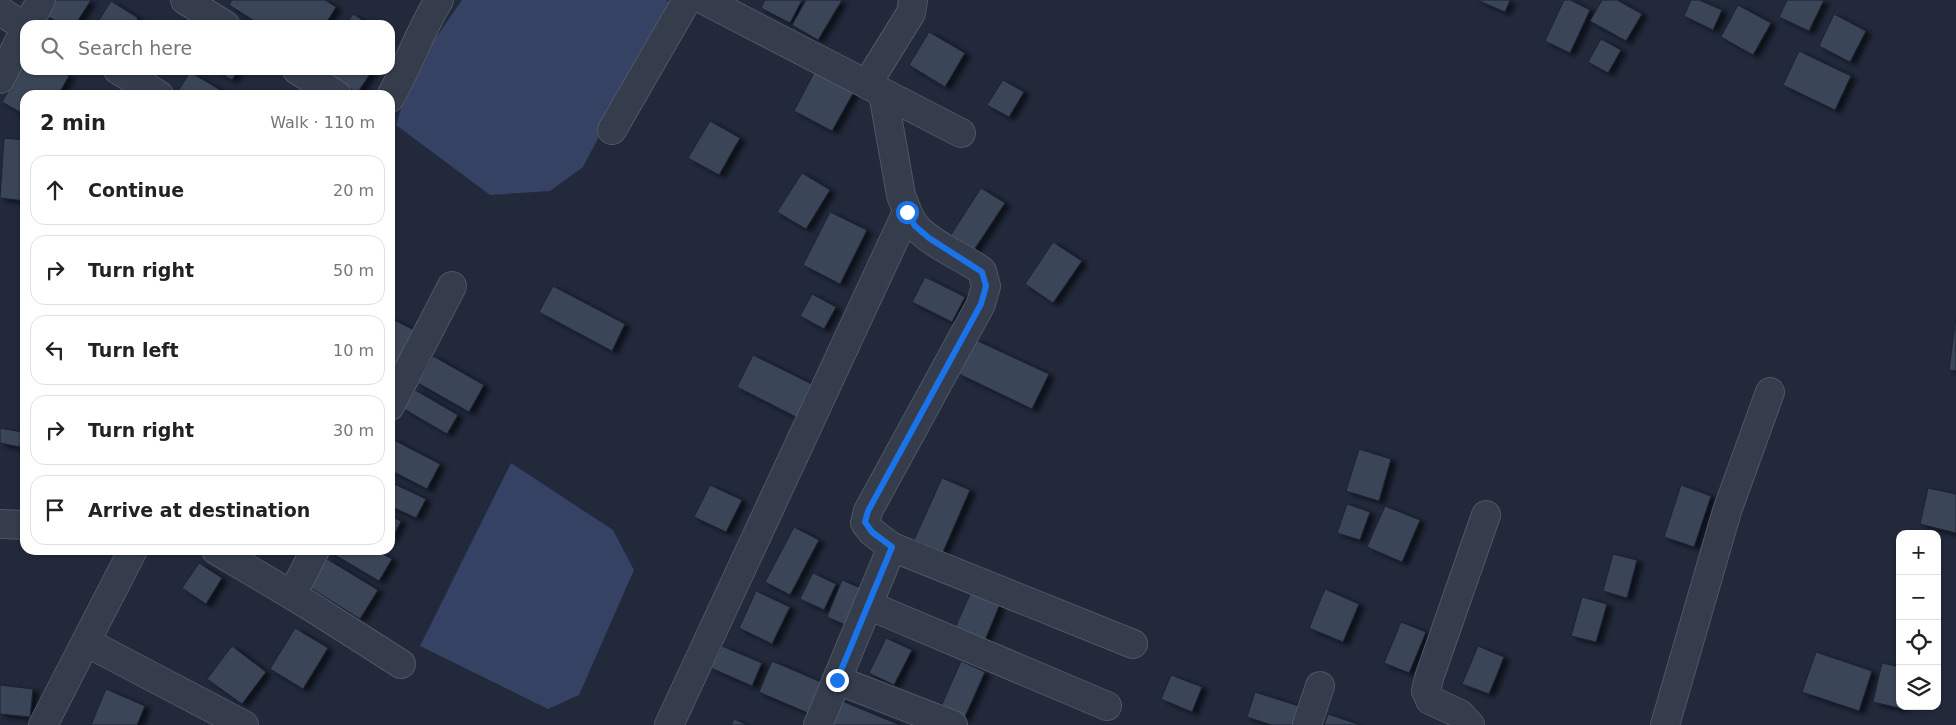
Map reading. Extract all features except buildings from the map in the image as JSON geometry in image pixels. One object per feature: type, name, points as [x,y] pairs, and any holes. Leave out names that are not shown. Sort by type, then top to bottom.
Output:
[{"type":"street","points":[[185,0],[217,20]]},
{"type":"street","points":[[395,90],[427,19],[438,0]]},
{"type":"street","points":[[612,130],[687,0]]},
{"type":"street","points":[[704,0],[961,133]]},
{"type":"street","points":[[913,0],[911,13],[875,89],[901,196],[915,226],[929,238],[982,272],[986,286],[981,304],[868,511],[865,522],[872,532],[892,547],[1133,644]]},
{"type":"street","points":[[0,10],[30,20]]},
{"type":"street","points":[[0,79],[20,44]]},
{"type":"street","points":[[126,75],[151,90]]},
{"type":"street","points":[[305,75],[329,90]]},
{"type":"street","points":[[668,725],[907,212]]},
{"type":"street","points":[[395,396],[452,286]]},
{"type":"street","points":[[1665,725],[1727,511],[1770,392]]},
{"type":"street","points":[[1470,725],[1460,714],[1430,700],[1426,691],[1486,515]]},
{"type":"street","points":[[0,524],[20,525]]},
{"type":"street","points":[[818,725],[892,547]]},
{"type":"street","points":[[42,725],[130,555]]},
{"type":"street","points":[[224,555],[401,664]]},
{"type":"street","points":[[292,595],[312,555]]},
{"type":"street","points":[[868,605],[1107,706]]},
{"type":"street","points":[[86,642],[244,725]]},
{"type":"street","points":[[837,680],[953,725]]},
{"type":"street","points":[[1307,725],[1320,686]]},
{"type":"water","points":[[462,0],[666,0],[670,2],[583,167],[550,191],[490,195],[396,125],[412,72]]},
{"type":"water","points":[[511,463],[613,530],[634,570],[579,695],[548,709],[420,646]]},
{"type":"route","points":[[837,680],[892,547],[872,532],[865,522],[868,511],[981,304],[986,286],[982,272],[974,265],[929,238],[915,226],[907,212]]}]
